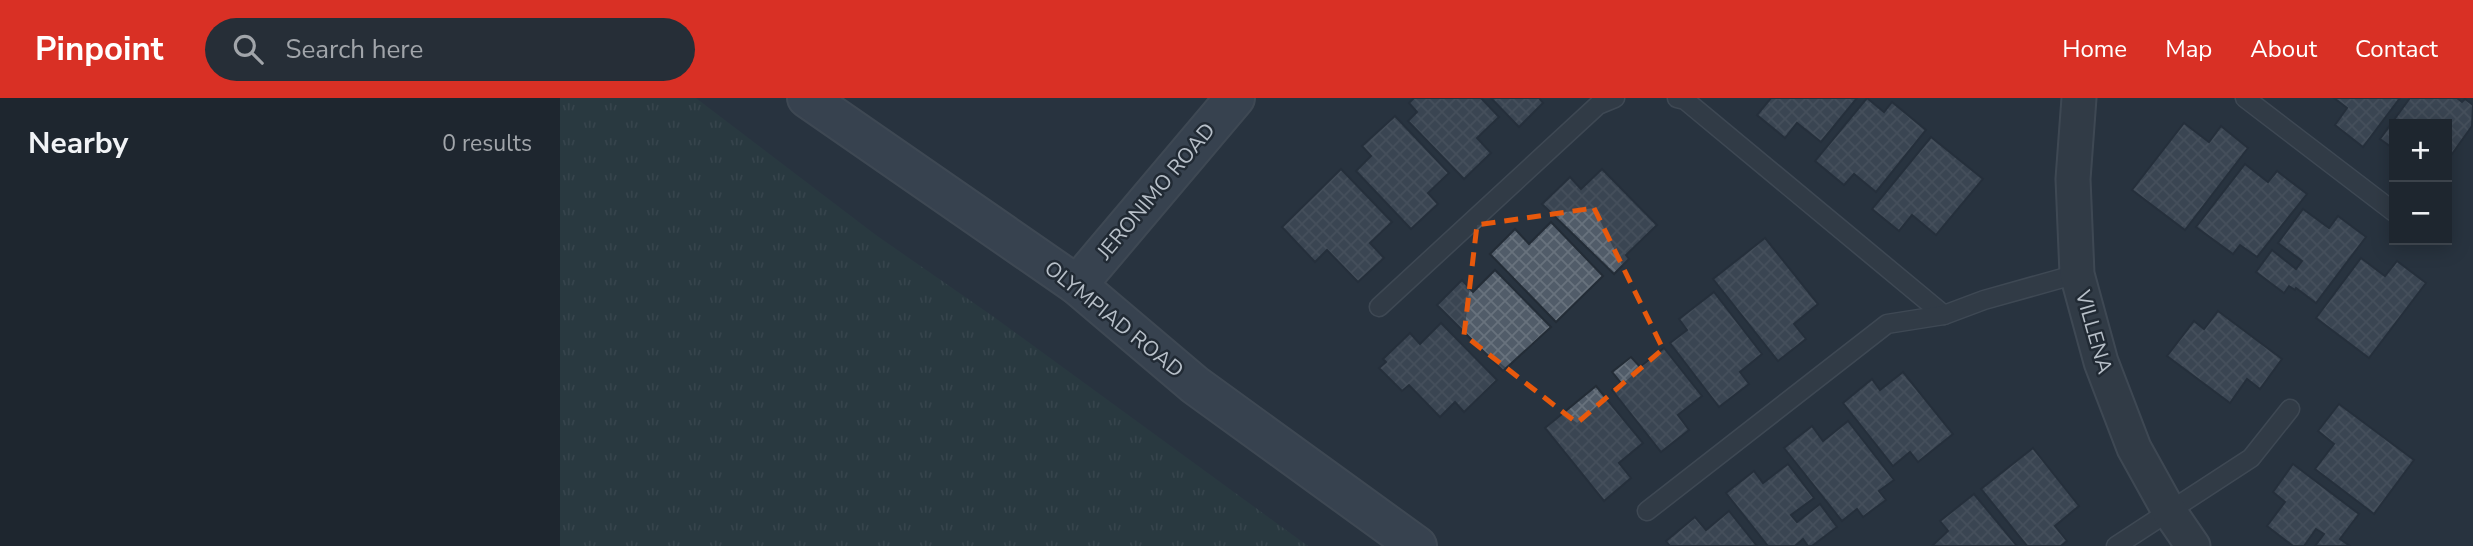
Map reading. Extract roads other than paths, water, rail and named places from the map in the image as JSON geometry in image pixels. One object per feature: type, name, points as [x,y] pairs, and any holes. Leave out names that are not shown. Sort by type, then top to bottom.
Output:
[{"type":"main road","name":"OLYMPIAD ROAD","points":[[807,98],[1077,285],[1195,386],[1417,546]]},
{"type":"main road","name":"JERONIMO ROAD","points":[[1077,285],[1235,98]]},
{"type":"street","name":"VILLENA","points":[[2079,98],[2073,179],[2077,274],[2106,375],[2134,448],[2169,511],[2193,546]]},
{"type":"lane","points":[[1379,307],[1598,106],[1615,98]]},
{"type":"lane","points":[[1677,98],[1685,100],[1944,315]]},
{"type":"lane","points":[[2245,98],[2389,208]]},
{"type":"lane","points":[[1647,511],[1887,324],[1944,315],[1984,300],[2077,274]]},
{"type":"lane","points":[[2116,546],[2251,458],[2290,410]]}]
